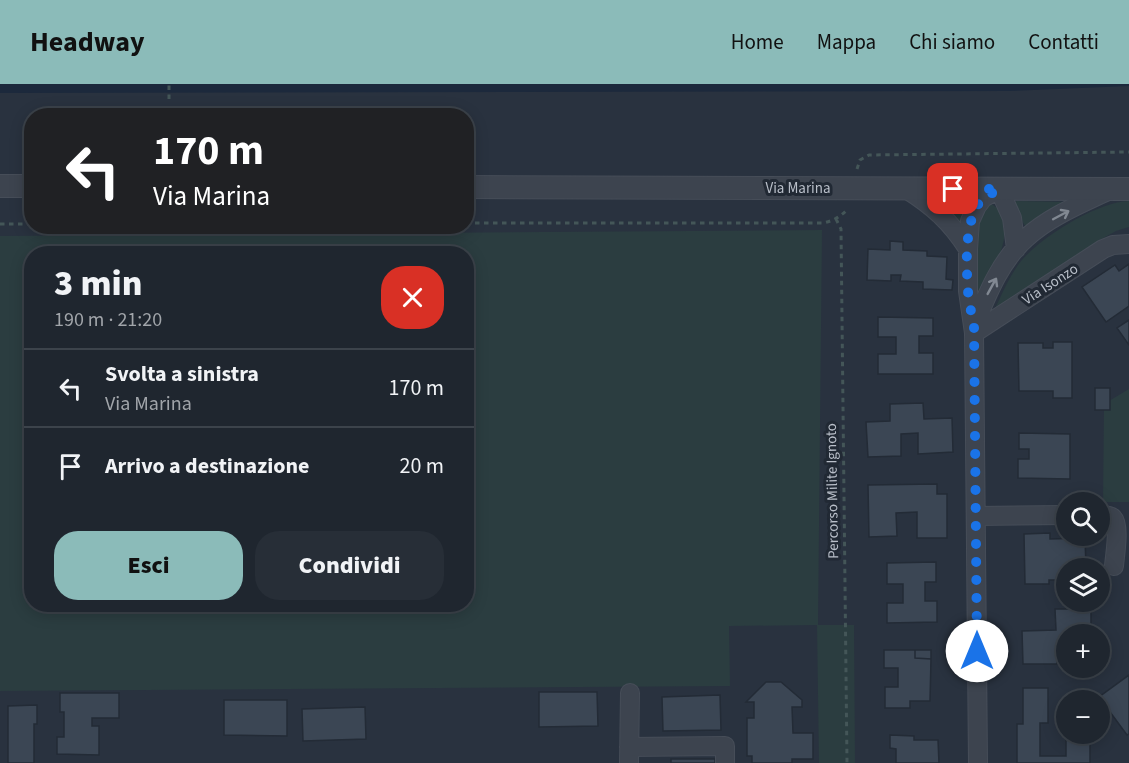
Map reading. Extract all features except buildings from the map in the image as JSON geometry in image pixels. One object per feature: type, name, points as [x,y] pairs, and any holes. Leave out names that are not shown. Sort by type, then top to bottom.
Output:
[{"type":"street","points":[[0,186],[24,186]]},
{"type":"street","name":"Via Marina","points":[[474,187],[1121,189]]},
{"type":"street","points":[[906,189],[939,213],[968,249]]},
{"type":"street","points":[[978,763],[974,330],[968,291],[968,249],[970,221],[977,206],[983,198],[999,189],[1012,218],[1016,249]]},
{"type":"street","points":[[974,330],[988,292],[1003,265],[1026,238],[1051,220],[1121,189]]},
{"type":"street","name":"Via Isonzo","points":[[974,330],[1103,249],[1113,245],[1129,244]]},
{"type":"street","points":[[976,516],[1056,515]]},
{"type":"street","points":[[1110,516],[1117,525],[1114,566]]},
{"type":"street","points":[[630,693],[629,755],[725,746],[725,763]]},
{"type":"path","points":[[169,85],[169,99]]},
{"type":"path","name":"Percorso Milite Ignoto","points":[[837,219],[841,229],[847,763]]},
{"type":"path","points":[[0,224],[24,224]]},
{"type":"shaded area","points":[[932,199],[974,199],[963,230]]},
{"type":"shaded area","points":[[1010,201],[1073,202],[1027,229]]},
{"type":"shaded area","points":[[1129,201],[1129,227],[1096,242],[994,311],[1014,270],[1039,244],[1084,215],[1116,203]]},
{"type":"shaded area","points":[[988,202],[1000,211],[1004,220],[1005,232],[999,258],[977,305],[975,235]]},
{"type":"shaded area","points":[[822,230],[818,625],[854,625],[855,763],[819,763],[817,625],[729,626],[730,686],[0,691],[0,236]]},
{"type":"shaded area","points":[[1129,389],[1129,502],[1110,502],[1110,492],[1103,492],[1104,404]]},
{"type":"water","points":[[0,84],[1129,84],[1129,86],[1009,91],[0,93]]},
{"type":"route","points":[[953,189],[999,189],[983,198],[977,206],[970,221],[968,249],[968,291],[974,326],[977,651]]}]
